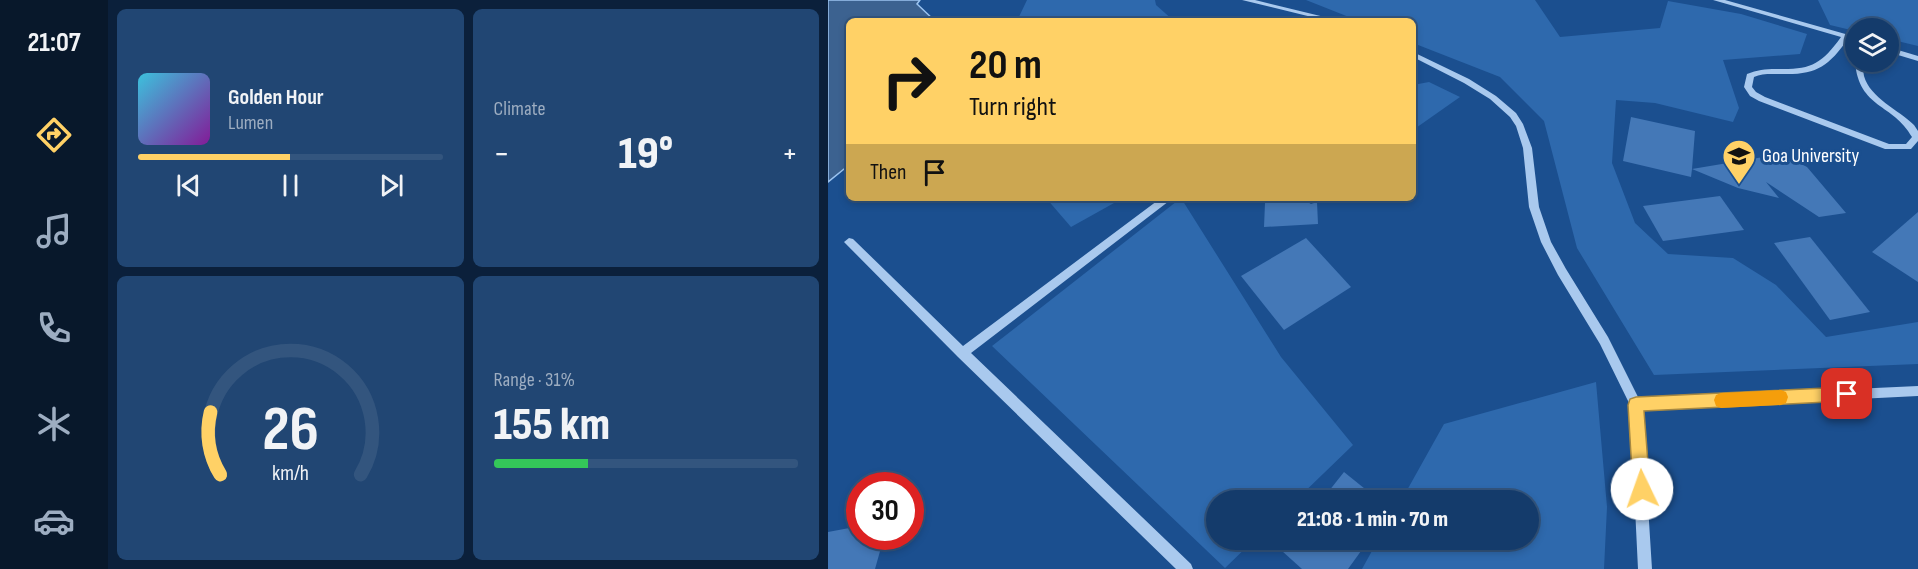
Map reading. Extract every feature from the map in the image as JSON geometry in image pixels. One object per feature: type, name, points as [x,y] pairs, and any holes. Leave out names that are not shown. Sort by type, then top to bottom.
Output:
[{"type":"street","points":[[1246,0],[1324,18]]},
{"type":"street","points":[[1718,0],[1845,36]]},
{"type":"street","points":[[1845,44],[1820,67],[1795,72],[1756,73],[1750,76],[1748,87],[1762,99],[1888,147],[1908,147],[1917,137],[1914,129],[1876,99],[1865,86],[1859,72]]},
{"type":"street","points":[[1899,52],[1918,58]]},
{"type":"street","points":[[1416,56],[1493,97],[1512,114],[1523,129],[1529,152],[1534,206],[1553,260],[1598,331],[1636,405],[1645,569]]},
{"type":"street","points":[[962,352],[1164,201]]},
{"type":"street","points":[[849,242],[1186,569]]},
{"type":"street","points":[[1636,405],[1918,391]]},
{"type":"shaded area","points":[[828,0],[920,0],[917,4],[932,18],[846,18],[846,167],[828,182]]},
{"type":"shaded area","points":[[1027,0],[1155,0],[1156,5],[1171,18],[1018,18]]},
{"type":"shaded area","points":[[1306,0],[1535,0],[1560,37],[1660,28],[1668,1],[1741,14],[1807,34],[1800,54],[1723,60],[1739,108],[1733,122],[1655,103],[1616,100],[1612,163],[1635,223],[1668,254],[1733,258],[1776,285],[1826,337],[1918,322],[1918,364],[1654,375],[1577,248],[1544,121],[1500,77],[1416,44],[1416,18],[1351,18]]},
{"type":"shaded area","points":[[1818,0],[1918,0],[1918,46],[1899,41],[1899,18],[1845,18],[1845,29],[1830,25]]},
{"type":"shaded area","points":[[1429,82],[1460,97],[1416,128],[1416,84]]},
{"type":"shaded area","points":[[1049,201],[1118,201],[1071,227]]},
{"type":"shaded area","points":[[1177,201],[1183,201],[1281,357],[1353,445],[1306,490],[1206,490],[1206,550],[992,346]]},
{"type":"shaded area","points":[[1596,382],[1607,507],[1604,569],[1362,569],[1372,550],[1539,550],[1539,490],[1407,490],[1444,424]]},
{"type":"shaded area","points":[[1206,550],[1244,550],[1225,568]]},
{"type":"building","points":[[1631,117],[1695,131],[1691,177],[1623,161]]},
{"type":"building","points":[[1781,154],[1807,167],[1846,213],[1819,217],[1766,182],[1779,198],[1738,188],[1692,169]]},
{"type":"building","points":[[1720,196],[1744,230],[1663,241],[1643,206]]},
{"type":"building","points":[[1306,201],[1311,204],[1317,202],[1318,224],[1264,227],[1265,203]]},
{"type":"building","points":[[1918,212],[1918,282],[1872,252]]},
{"type":"building","points":[[1810,237],[1870,312],[1830,320],[1774,243]]},
{"type":"building","points":[[1306,238],[1351,287],[1284,330],[1241,276]]},
{"type":"building","points":[[1344,472],[1366,490],[1330,490]]},
{"type":"building","points":[[846,529],[846,550],[880,550],[875,569],[828,569],[828,532]]},
{"type":"building","points":[[1362,550],[1348,569],[1302,569],[1282,551]]},
{"type":"slow traffic","points":[[1721,400],[1781,397]]},
{"type":"place","name":"Goa University","points":[[1739,185]]},
{"type":"route","points":[[1642,489],[1636,405],[1847,394]]}]
